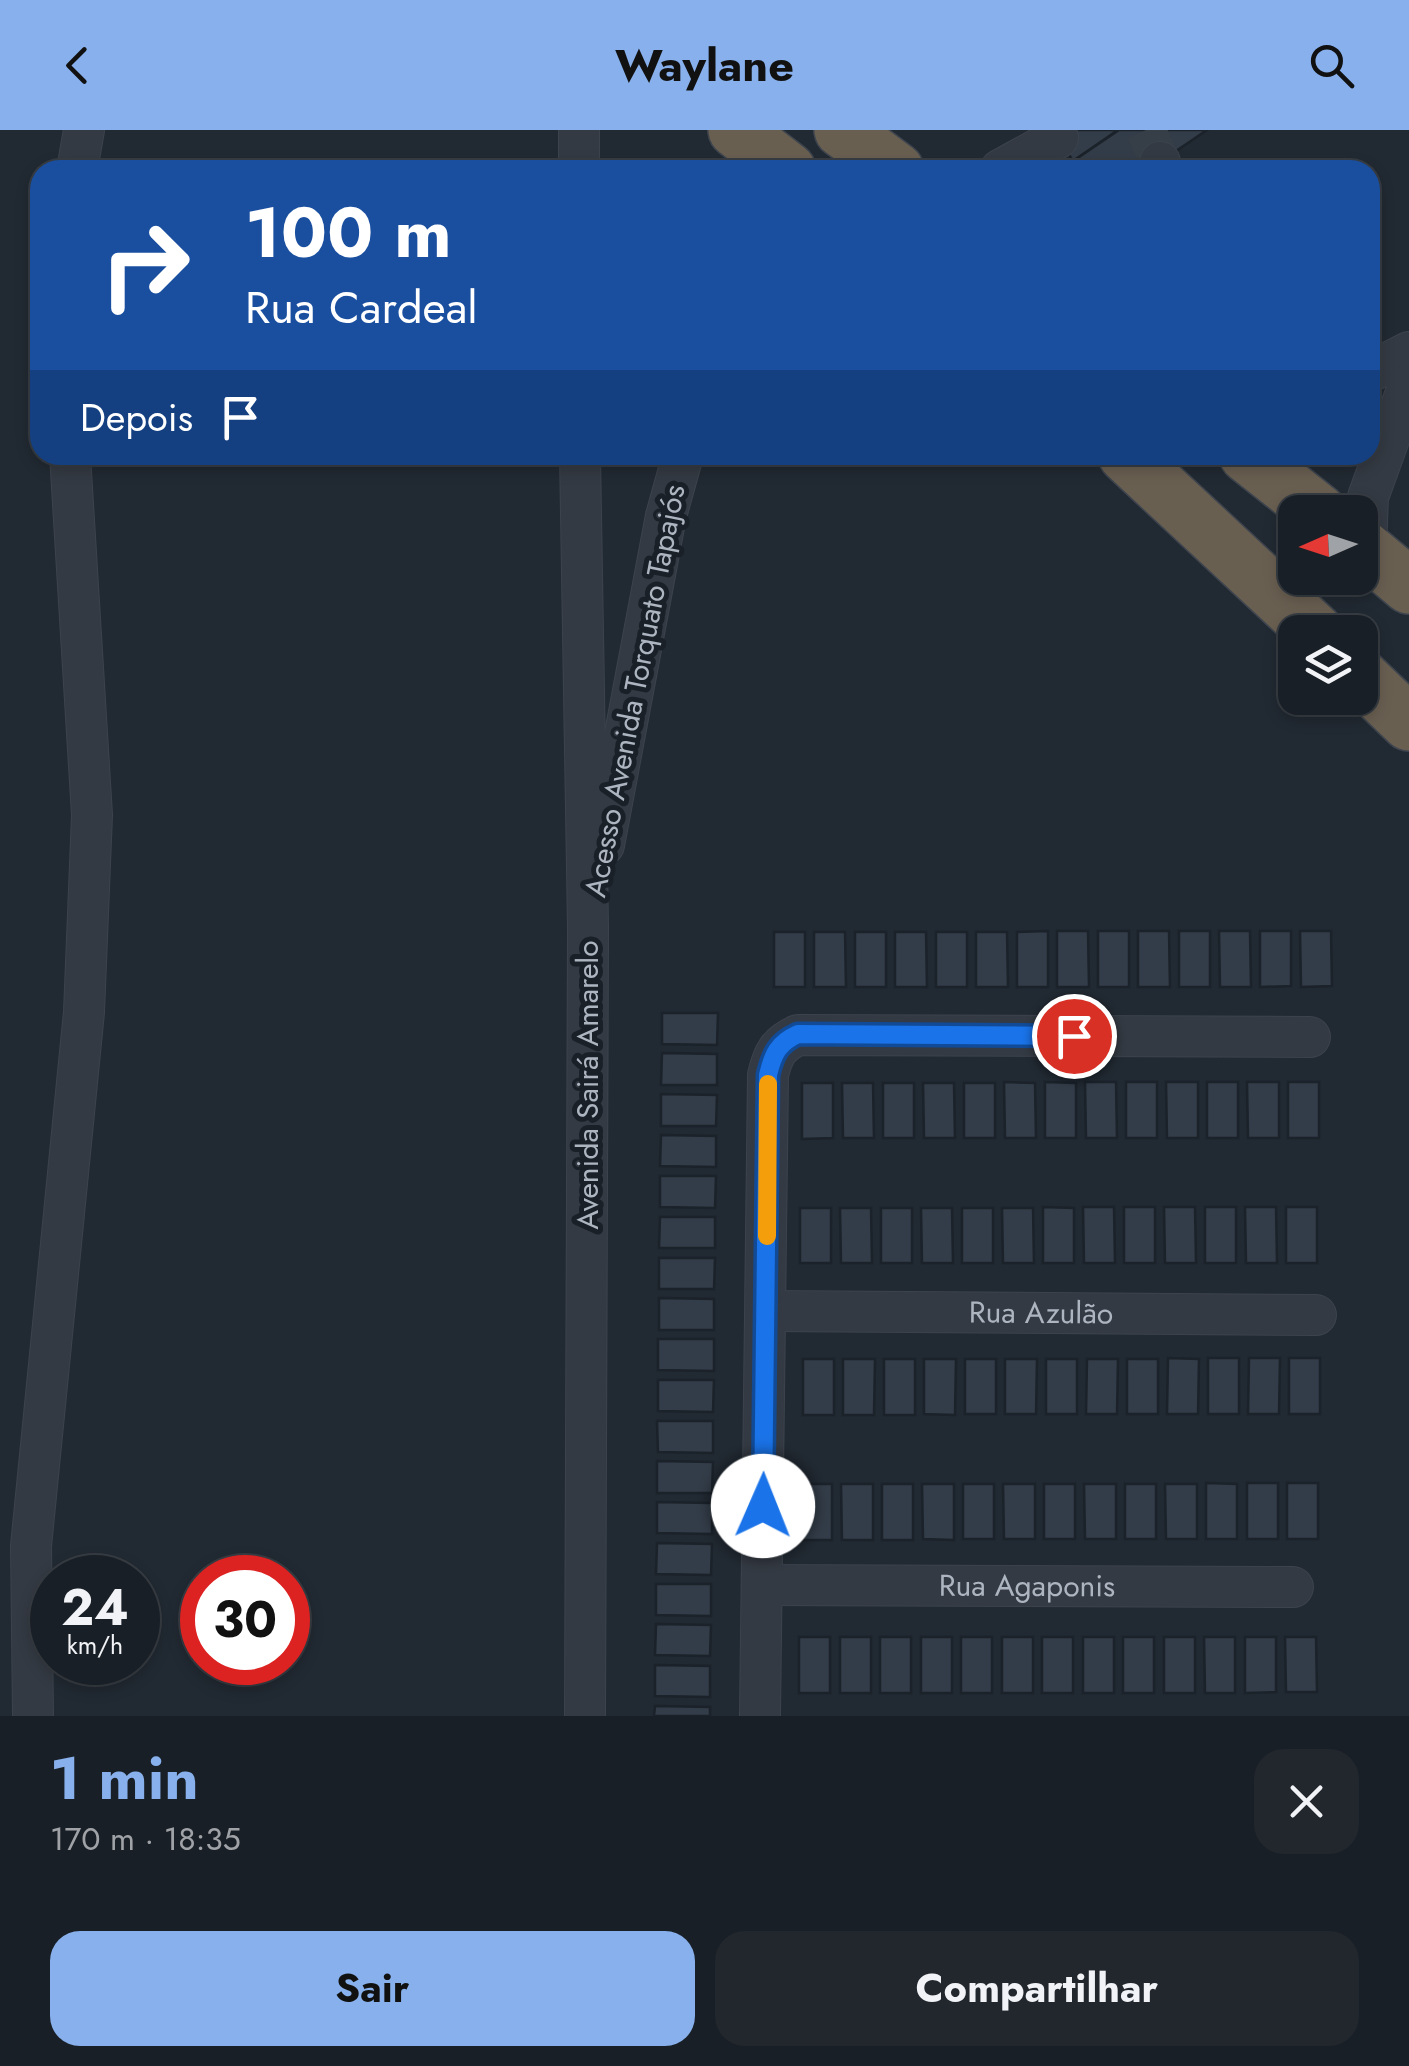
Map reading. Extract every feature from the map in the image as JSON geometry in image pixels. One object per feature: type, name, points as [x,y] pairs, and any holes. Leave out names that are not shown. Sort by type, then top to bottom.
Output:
[{"type":"highway","points":[[736,130],[775,160]]},
{"type":"highway","points":[[842,130],[882,160]]},
{"type":"highway","points":[[1137,465],[1298,615]]},
{"type":"highway","points":[[1260,465],[1298,495]]},
{"type":"highway","points":[[1378,560],[1409,586]]},
{"type":"highway","points":[[1378,693],[1409,723]]},
{"type":"street","points":[[79,160],[84,130]]},
{"type":"street","points":[[579,130],[579,160]]},
{"type":"street","points":[[1018,160],[1058,138]]},
{"type":"street","points":[[1380,367],[1409,352]]},
{"type":"street","points":[[1380,464],[1409,384]]},
{"type":"street","points":[[33,1716],[31,1546],[84,1012],[92,815],[71,465]]},
{"type":"street","name":"Avenida Sairá Amarelo","points":[[580,465],[588,928],[585,1716]]},
{"type":"street","name":"Acesso Avenida Torquato Tapajós","points":[[588,928],[666,516],[680,465]]},
{"type":"street","points":[[1369,495],[1380,465]]},
{"type":"street","points":[[760,1716],[768,1075],[772,1056],[783,1041],[798,1034],[1310,1037]]},
{"type":"street","name":"Rua Azulão","points":[[766,1311],[1316,1315]]},
{"type":"street","name":"Rua Agaponis","points":[[762,1585],[1293,1587]]},
{"type":"building","points":[[1053,130],[1114,130],[1115,132],[1072,160]]},
{"type":"building","points":[[1119,130],[1207,130],[1163,160],[1075,160]]},
{"type":"building","points":[[1048,931],[1048,987],[1017,987],[1017,932]]},
{"type":"building","points":[[1057,931],[1088,931],[1089,987],[1057,987]]},
{"type":"building","points":[[1098,931],[1129,931],[1129,987],[1098,987]]},
{"type":"building","points":[[1138,931],[1169,931],[1170,987],[1138,987]]},
{"type":"building","points":[[1179,931],[1210,931],[1210,987],[1179,987]]},
{"type":"building","points":[[1219,931],[1250,931],[1251,987],[1220,987]]},
{"type":"building","points":[[1260,931],[1291,931],[1291,986],[1260,987]]},
{"type":"building","points":[[1300,931],[1331,931],[1332,986],[1301,987]]},
{"type":"building","points":[[774,932],[805,932],[805,987],[774,987]]},
{"type":"building","points":[[814,932],[845,932],[846,987],[814,987]]},
{"type":"building","points":[[855,932],[886,932],[886,987],[855,987]]},
{"type":"building","points":[[895,932],[926,932],[927,987],[895,987]]},
{"type":"building","points":[[936,932],[967,932],[967,987],[936,987]]},
{"type":"building","points":[[976,932],[1007,932],[1008,987],[976,987]]},
{"type":"building","points":[[662,1013],[718,1013],[717,1045],[662,1044]]},
{"type":"building","points":[[662,1053],[717,1054],[717,1085],[661,1085]]},
{"type":"building","points":[[1004,1082],[1035,1083],[1036,1138],[1005,1138]]},
{"type":"building","points":[[1045,1082],[1076,1083],[1076,1138],[1045,1138]]},
{"type":"building","points":[[1085,1082],[1116,1082],[1117,1138],[1086,1138]]},
{"type":"building","points":[[1126,1082],[1157,1082],[1157,1138],[1126,1138]]},
{"type":"building","points":[[1166,1082],[1198,1082],[1198,1138],[1167,1138]]},
{"type":"building","points":[[1207,1082],[1238,1082],[1238,1138],[1207,1138]]},
{"type":"building","points":[[1247,1082],[1279,1082],[1279,1138],[1248,1138]]},
{"type":"building","points":[[1288,1082],[1319,1082],[1319,1138],[1288,1138]]},
{"type":"building","points":[[802,1083],[833,1083],[833,1138],[802,1139]]},
{"type":"building","points":[[842,1083],[873,1083],[874,1138],[843,1138]]},
{"type":"building","points":[[883,1083],[914,1083],[914,1138],[883,1138]]},
{"type":"building","points":[[923,1083],[954,1083],[955,1138],[924,1138]]},
{"type":"building","points":[[964,1083],[995,1083],[995,1138],[964,1138]]},
{"type":"building","points":[[661,1094],[717,1095],[716,1126],[661,1126]]},
{"type":"building","points":[[661,1135],[716,1136],[716,1167],[660,1166]]},
{"type":"building","points":[[660,1176],[716,1176],[715,1208],[660,1207]]},
{"type":"building","points":[[1043,1207],[1074,1208],[1074,1263],[1043,1263]]},
{"type":"building","points":[[1083,1207],[1114,1207],[1115,1263],[1084,1263]]},
{"type":"building","points":[[1124,1207],[1155,1207],[1155,1263],[1124,1263]]},
{"type":"building","points":[[1164,1207],[1195,1207],[1196,1263],[1165,1263]]},
{"type":"building","points":[[1205,1207],[1236,1207],[1236,1263],[1205,1263]]},
{"type":"building","points":[[1245,1207],[1276,1207],[1277,1263],[1246,1263]]},
{"type":"building","points":[[1286,1207],[1317,1207],[1317,1263],[1286,1263]]},
{"type":"building","points":[[800,1208],[831,1208],[831,1263],[800,1263]]},
{"type":"building","points":[[840,1208],[871,1208],[872,1263],[841,1263]]},
{"type":"building","points":[[881,1208],[912,1208],[912,1263],[881,1263]]},
{"type":"building","points":[[921,1208],[952,1208],[953,1263],[922,1263]]},
{"type":"building","points":[[962,1208],[993,1208],[993,1263],[962,1263]]},
{"type":"building","points":[[1002,1208],[1033,1208],[1034,1263],[1003,1263]]},
{"type":"building","points":[[660,1217],[715,1217],[715,1248],[659,1248]]},
{"type":"building","points":[[659,1258],[715,1258],[714,1289],[659,1289]]},
{"type":"building","points":[[659,1298],[714,1299],[714,1330],[659,1330]]},
{"type":"building","points":[[658,1339],[714,1339],[714,1371],[658,1370]]},
{"type":"building","points":[[1168,1358],[1199,1359],[1198,1414],[1167,1414]]},
{"type":"building","points":[[1208,1358],[1239,1358],[1239,1414],[1208,1414]]},
{"type":"building","points":[[1249,1358],[1280,1358],[1279,1414],[1248,1414]]},
{"type":"building","points":[[1289,1358],[1320,1358],[1320,1414],[1289,1414]]},
{"type":"building","points":[[803,1359],[834,1359],[834,1415],[803,1415]]},
{"type":"building","points":[[843,1359],[875,1359],[874,1415],[843,1415]]},
{"type":"building","points":[[884,1359],[915,1359],[915,1415],[884,1415]]},
{"type":"building","points":[[924,1359],[956,1359],[955,1415],[924,1414]]},
{"type":"building","points":[[965,1359],[996,1359],[996,1414],[965,1414]]},
{"type":"building","points":[[1005,1359],[1037,1359],[1036,1414],[1005,1414]]},
{"type":"building","points":[[1046,1359],[1077,1359],[1077,1414],[1046,1414]]},
{"type":"building","points":[[1087,1359],[1118,1359],[1117,1414],[1086,1414]]},
{"type":"building","points":[[1127,1359],[1158,1359],[1158,1414],[1127,1414]]},
{"type":"building","points":[[658,1380],[714,1380],[713,1412],[658,1411]]},
{"type":"building","points":[[657,1421],[713,1421],[713,1453],[658,1452]]},
{"type":"building","points":[[657,1461],[713,1462],[712,1493],[657,1493]]},
{"type":"building","points":[[1206,1483],[1237,1484],[1237,1539],[1206,1539]]},
{"type":"building","points":[[1247,1483],[1278,1483],[1278,1539],[1247,1539]]},
{"type":"building","points":[[1287,1483],[1318,1483],[1318,1539],[1287,1539]]},
{"type":"building","points":[[801,1484],[832,1484],[832,1540],[801,1540]]},
{"type":"building","points":[[841,1484],[873,1484],[873,1540],[842,1540]]},
{"type":"building","points":[[882,1484],[913,1484],[913,1540],[882,1540]]},
{"type":"building","points":[[922,1484],[954,1484],[954,1540],[923,1539]]},
{"type":"building","points":[[963,1484],[994,1484],[994,1539],[963,1539]]},
{"type":"building","points":[[1003,1484],[1035,1484],[1035,1539],[1004,1539]]},
{"type":"building","points":[[1044,1484],[1075,1484],[1075,1539],[1044,1539]]},
{"type":"building","points":[[1084,1484],[1116,1484],[1116,1539],[1085,1539]]},
{"type":"building","points":[[1125,1484],[1156,1484],[1156,1539],[1125,1539]]},
{"type":"building","points":[[1165,1484],[1197,1484],[1197,1539],[1166,1539]]},
{"type":"building","points":[[657,1502],[712,1503],[712,1534],[657,1533]]},
{"type":"building","points":[[657,1543],[712,1544],[711,1575],[656,1574]]},
{"type":"building","points":[[656,1584],[711,1584],[711,1616],[656,1615]]},
{"type":"building","points":[[656,1624],[711,1625],[710,1656],[655,1655]]},
{"type":"building","points":[[799,1637],[830,1637],[830,1693],[799,1693]]},
{"type":"building","points":[[840,1637],[871,1637],[871,1693],[840,1693]]},
{"type":"building","points":[[880,1637],[911,1637],[911,1693],[880,1693]]},
{"type":"building","points":[[921,1637],[952,1637],[952,1693],[921,1693]]},
{"type":"building","points":[[961,1637],[992,1637],[992,1693],[961,1693]]},
{"type":"building","points":[[1002,1637],[1033,1637],[1033,1693],[1002,1693]]},
{"type":"building","points":[[1042,1637],[1073,1637],[1073,1693],[1042,1693]]},
{"type":"building","points":[[1083,1637],[1114,1637],[1114,1693],[1083,1693]]},
{"type":"building","points":[[1123,1637],[1154,1637],[1154,1693],[1123,1693]]},
{"type":"building","points":[[1164,1637],[1195,1637],[1195,1693],[1164,1693]]},
{"type":"building","points":[[1204,1637],[1235,1637],[1235,1693],[1205,1693]]},
{"type":"building","points":[[1245,1637],[1276,1637],[1276,1692],[1245,1693]]},
{"type":"building","points":[[1285,1637],[1316,1637],[1317,1692],[1286,1692]]},
{"type":"building","points":[[655,1665],[710,1666],[710,1697],[655,1696]]},
{"type":"building","points":[[655,1706],[710,1707],[710,1716],[654,1716]]},
{"type":"tunnel","points":[[1146,130],[1159,160]]},
{"type":"slow traffic","points":[[767,1236],[768,1084]]},
{"type":"route","points":[[763,1506],[768,1075],[772,1056],[783,1041],[798,1034],[1074,1036]]}]
